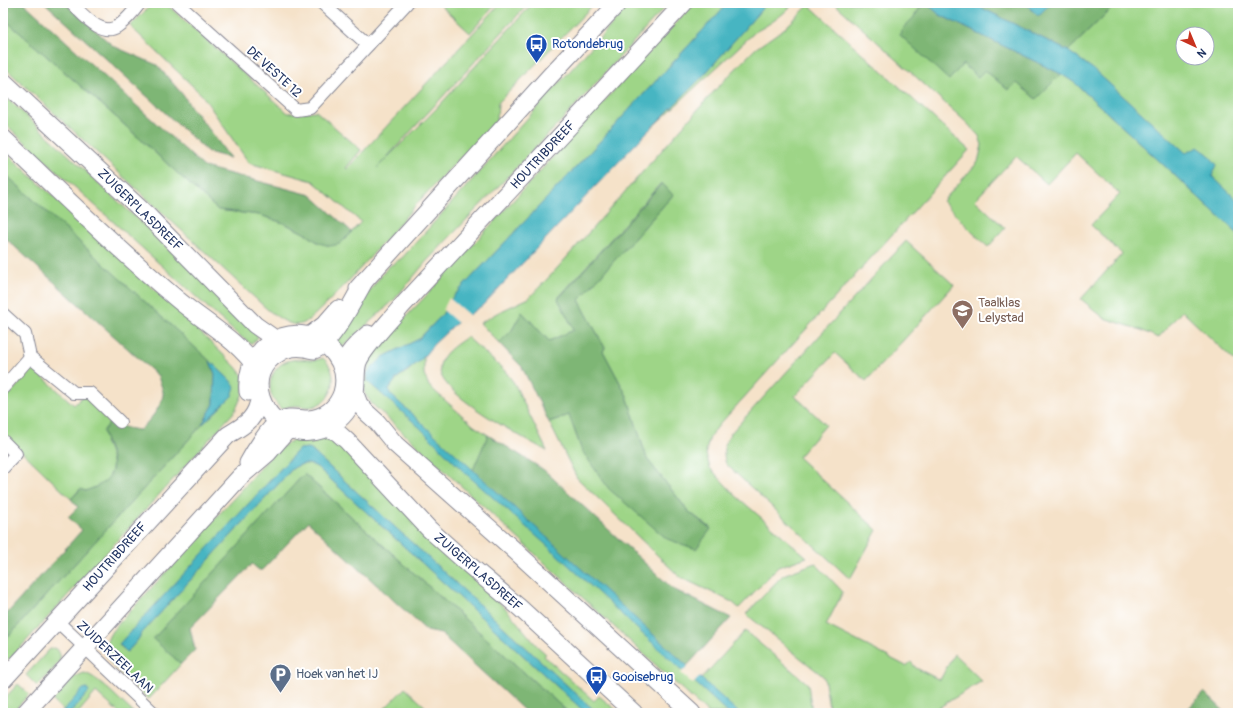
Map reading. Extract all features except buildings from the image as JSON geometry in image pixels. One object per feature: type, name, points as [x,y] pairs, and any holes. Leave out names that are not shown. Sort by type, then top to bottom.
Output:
[{"type":"main road","points":[[317,340],[343,318],[365,280],[618,3]]},
{"type":"main road","name":"HOUTRIBDREEF","points":[[349,368],[358,362],[363,353],[401,307],[684,3]]},
{"type":"main road","name":"ZUIGERPLASDREEF","points":[[3,81],[147,215],[255,325],[275,339]]},
{"type":"main road","points":[[3,138],[115,244],[178,299],[214,326],[257,368]]},
{"type":"main road","points":[[254,394],[267,410],[285,426],[307,432],[314,432],[327,428],[342,417],[352,403],[348,394],[349,368],[331,350],[317,340],[292,335],[275,339],[262,348],[257,368]]},
{"type":"main road","points":[[257,368],[268,362],[278,353],[292,348],[312,350],[318,348],[317,340]]},
{"type":"main road","name":"HOUTRIBDREEF","points":[[3,680],[228,435],[237,419],[244,411],[248,400],[254,394],[248,377],[257,368]]},
{"type":"main road","points":[[25,713],[240,477],[268,453],[286,432],[285,426],[290,418],[316,418],[332,409],[348,394]]},
{"type":"main road","points":[[348,394],[377,422],[395,444],[512,548],[692,713]]},
{"type":"main road","points":[[348,410],[371,430],[395,444]]},
{"type":"main road","name":"ZUIGERPLASDREEF","points":[[327,428],[336,432],[347,440],[429,529],[520,608],[634,713]]},
{"type":"street","points":[[72,3],[96,26],[107,30],[118,27],[140,3]]},
{"type":"street","name":"DE VESTE 12","points":[[177,3],[296,110],[310,108],[407,3]]},
{"type":"street","points":[[322,3],[368,45]]},
{"type":"street","points":[[3,314],[25,334],[30,357],[74,393],[90,393],[120,422]]},
{"type":"street","points":[[3,388],[30,357]]},
{"type":"street","points":[[3,441],[16,454],[3,468]]},
{"type":"street","name":"ZUIDERZEELAAN","points":[[57,621],[154,713]]},
{"type":"green space","points":[[3,3],[24,3],[204,167],[311,195],[352,232],[340,244],[330,246],[319,243],[306,234],[286,224],[260,215],[218,210],[117,118],[3,18]]},
{"type":"green space","points":[[45,3],[65,3],[113,46],[157,65],[183,95],[230,158],[208,152]]},
{"type":"green space","points":[[153,3],[165,3],[288,113],[316,111],[361,150],[346,168],[347,169],[501,3],[529,3],[377,168],[436,109],[533,3],[595,3],[498,103],[497,120],[429,191],[367,261],[325,305],[309,319],[304,323],[295,324],[285,321],[268,310],[3,66],[3,18],[117,118],[218,210],[260,215],[286,224],[306,234],[319,243],[341,243],[361,222],[313,181],[249,163],[202,95],[130,26]]},
{"type":"green space","points":[[438,3],[495,3],[496,4],[470,33]]},
{"type":"green space","points":[[631,3],[669,3],[564,118],[425,263],[394,300],[341,348],[333,341],[388,267],[402,258]]},
{"type":"green space","points":[[694,3],[728,3],[566,178],[451,299],[442,315],[419,339],[383,357],[367,373],[390,393],[389,389],[397,378],[408,371],[424,356],[424,374],[429,386],[474,426],[488,435],[473,472],[701,679],[745,631],[808,684],[812,713],[708,713],[372,404],[365,394],[363,385],[372,352],[424,298]]},
{"type":"green space","points":[[767,3],[794,3],[776,19],[755,32],[647,132],[704,75]]},
{"type":"green space","points":[[834,3],[923,3],[914,17],[901,30],[963,64],[985,70],[1008,90],[1017,82],[1036,99],[1061,74],[1075,83],[1238,234],[1238,364],[1182,311],[1158,338],[1141,330],[1104,318],[1081,299],[1122,254],[1091,225],[1120,194],[1076,153],[1047,184],[1016,156],[975,200],[1005,228],[988,247],[943,201],[978,162],[982,145],[979,136],[967,123]]},
{"type":"green space","points":[[923,3],[926,3],[940,15],[1061,74],[1036,99],[1017,83],[1008,90],[985,70],[978,77],[963,64],[949,80],[900,35],[901,30],[914,17]]},
{"type":"green space","points":[[972,3],[1025,3],[1038,16],[1051,3],[1117,3],[1068,51]]},
{"type":"green space","points":[[1117,3],[1238,3],[1238,201],[1093,69],[1068,51]]},
{"type":"green space","points":[[809,5],[969,150],[719,425],[710,437],[706,454],[710,468],[735,495],[807,557],[778,567],[739,608],[732,602],[680,577],[577,478],[549,422],[569,415],[582,451],[711,528],[689,512],[647,459],[627,396],[603,351],[605,348],[579,300],[673,195],[661,183],[558,298],[574,330],[549,341],[522,312],[512,330],[499,343],[480,323],[529,298],[717,88],[755,49],[785,28]]},
{"type":"green space","points":[[3,94],[254,328],[258,338],[251,344],[236,333],[3,122]]},
{"type":"green space","points":[[3,150],[176,309],[235,366],[243,376],[243,393],[235,411],[9,660],[3,654],[3,642],[202,425],[232,396],[230,380],[3,172]]},
{"type":"green space","points":[[3,172],[210,361],[215,374],[214,404],[202,425],[5,640],[3,638],[3,618],[82,530],[68,517],[78,507],[71,499],[81,489],[85,491],[98,486],[108,478],[111,473],[113,467],[112,460],[103,431],[112,420],[121,426],[140,430],[160,405],[163,393],[158,376],[3,236]]},
{"type":"green space","points":[[662,183],[673,195],[579,300],[605,348],[603,351],[627,396],[647,459],[689,512],[711,529],[696,549],[667,539],[609,489],[582,451],[569,415],[549,422],[522,367],[499,343],[512,330],[522,312],[549,341],[574,330],[558,299]]},
{"type":"green space","points":[[906,241],[954,285],[866,381],[835,353],[795,396],[826,425],[798,457],[877,530],[850,579],[726,464],[724,449],[730,434]]},
{"type":"green space","points":[[467,337],[505,371],[514,383],[547,451],[486,416],[469,404],[445,381],[440,371],[442,360],[453,347]]},
{"type":"green space","points":[[323,358],[328,364],[333,377],[331,391],[327,397],[322,402],[312,407],[292,406],[281,409],[272,397],[270,387],[272,376],[278,367],[287,361],[292,360],[315,360]]},
{"type":"green space","points":[[31,370],[35,370],[74,405],[85,394],[112,420],[105,442],[112,460],[111,474],[102,484],[94,488],[85,491],[80,489],[71,499],[3,433],[3,402]]},
{"type":"green space","points":[[488,435],[544,470],[673,589],[731,618],[687,666],[472,472]]},
{"type":"green space","points":[[305,438],[328,439],[343,446],[433,541],[507,610],[537,646],[546,654],[544,656],[594,701],[599,696],[620,713],[597,713],[309,448],[299,449],[119,645],[127,652],[142,633],[292,469],[301,464],[311,464],[317,467],[586,713],[569,713],[304,474],[154,639],[181,664],[149,699],[134,686],[115,667],[106,652],[108,639],[112,631],[245,486],[274,452],[293,440]]},
{"type":"green space","points":[[304,474],[569,713],[527,713],[441,634],[427,631],[308,522],[262,570],[259,570],[252,564],[190,628],[195,650],[181,664],[153,639]]},
{"type":"green space","points":[[815,563],[843,592],[826,625],[906,666],[911,662],[916,668],[940,680],[954,654],[982,681],[930,713],[830,713],[824,677],[746,614],[783,575]]},
{"type":"green space","points":[[53,648],[58,650],[60,655],[59,662],[37,686],[26,675],[49,650]]},
{"type":"green space","points":[[84,673],[90,675],[103,684],[134,713],[119,713],[96,692],[78,713],[66,713],[53,701],[74,677]]},
{"type":"green space","points":[[18,684],[29,694],[12,713],[3,713],[3,700]]},
{"type":"green space","points":[[405,688],[432,713],[388,713],[384,709]]},
{"type":"green space","points":[[1204,692],[1226,713],[1184,713]]},
{"type":"water","points":[[728,3],[767,3],[704,75],[647,132],[483,305],[454,325],[433,345],[420,361],[397,378],[389,389],[390,394],[739,713],[728,713],[552,550],[464,472],[419,427],[368,382],[367,373],[383,357],[419,339],[442,315],[451,299],[566,178]]},
{"type":"water","points":[[926,3],[972,3],[1068,51],[1093,69],[1186,153],[1198,147],[1208,154],[1217,165],[1212,176],[1238,201],[1238,234],[1075,83],[1061,74],[940,15]]},
{"type":"water","points":[[1025,3],[1051,3],[1038,16]]},
{"type":"water","points":[[210,361],[230,380],[235,387],[232,396],[202,425],[214,404],[215,374]]},
{"type":"water","points":[[309,448],[597,713],[586,713],[317,467],[311,464],[301,464],[292,469],[142,633],[127,652],[119,644],[299,449]]},
{"type":"water","points":[[87,688],[89,692],[70,713],[61,713],[83,689]]},
{"type":"pier","points":[[449,298],[470,316],[459,324],[443,310]]},
{"type":"pier","points":[[689,665],[701,675],[693,684],[681,673]]},
{"type":"place","name":"Rotondebrug","points":[[537,64]]},
{"type":"place","name":"Taalklas Lelystad","points":[[963,330]]},
{"type":"place","name":"Hoek van het IJ","points":[[281,694]]},
{"type":"place","name":"Gooisebrug","points":[[597,696]]}]
